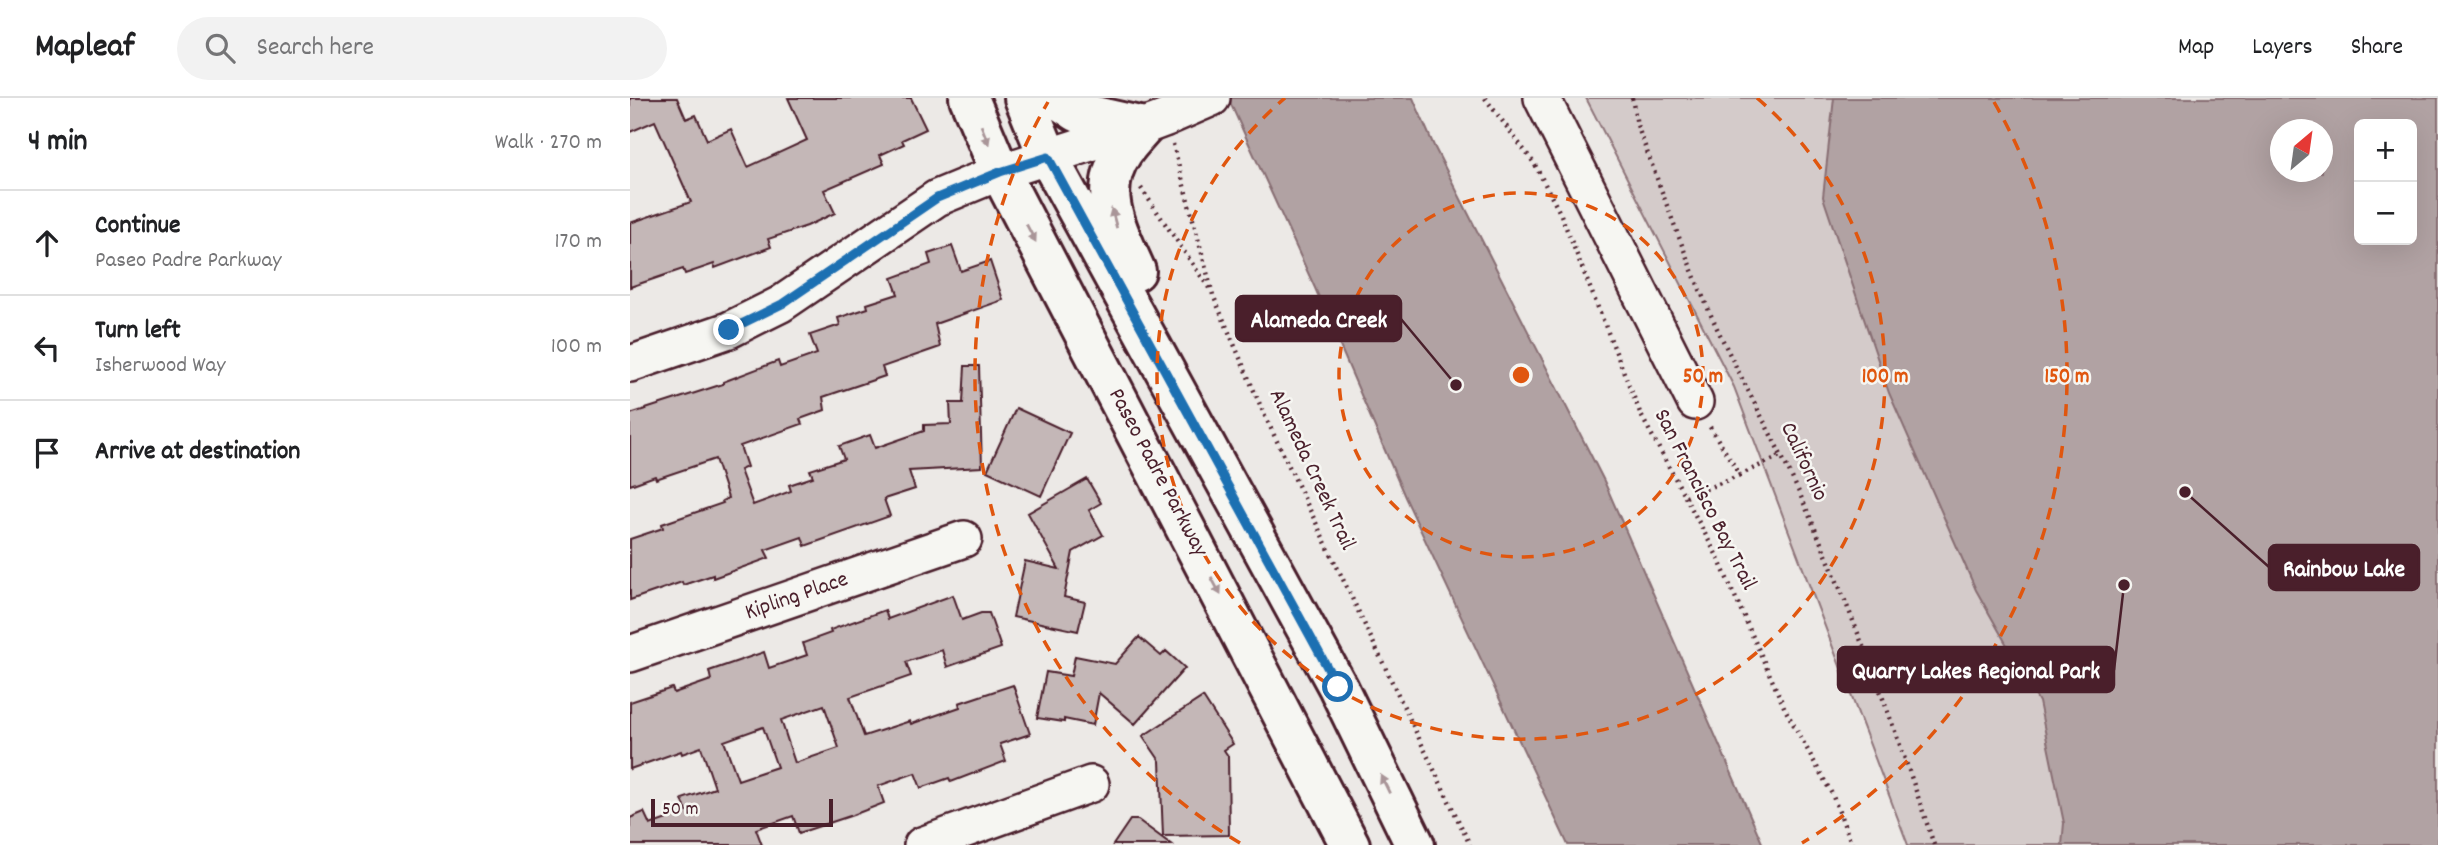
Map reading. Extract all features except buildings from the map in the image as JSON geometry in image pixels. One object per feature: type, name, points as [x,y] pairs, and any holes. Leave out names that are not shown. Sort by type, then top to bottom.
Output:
[{"type":"main road","name":"Paseo Padre Parkway","points":[[969,98],[1000,172],[1350,845]]},
{"type":"main road","points":[[1024,98],[1048,157],[1338,687],[1415,845]]},
{"type":"main road","points":[[1056,98],[1077,112],[1147,137],[1110,183],[1112,216],[1165,336],[1191,418]]},
{"type":"street","points":[[630,364],[729,330],[782,304],[937,198],[1000,172],[1048,157],[1147,137],[1212,98]]},
{"type":"street","points":[[1542,98],[1695,402]]},
{"type":"street","name":"Kipling Place","points":[[630,654],[964,539]]},
{"type":"street","points":[[922,845],[1091,784]]},
{"type":"path","name":"San Francisco Bay Trail","points":[[1485,98],[1534,163],[1561,215],[1641,415],[1717,555],[1785,709],[1832,794],[1852,845]]},
{"type":"path","name":"Californio","points":[[1632,98],[1637,125],[1710,313],[1806,508],[1906,757],[1934,845]]},
{"type":"path","points":[[1147,137],[1159,217],[1213,295]]},
{"type":"path","name":"Alameda Creek Trail","points":[[1147,137],[1177,153],[1213,295],[1264,414],[1470,845]]},
{"type":"path","points":[[1695,402],[1740,475]]},
{"type":"path","points":[[1686,498],[1782,455]]},
{"type":"shaded area","points":[[1228,98],[1413,98],[1434,146],[1604,481],[1763,845],[1568,845],[1405,497],[1315,288]]},
{"type":"shaded area","points":[[1586,98],[2438,98],[2438,845],[1908,845],[1734,387]]},
{"type":"shaded area","points":[[1834,98],[2438,98],[2438,845],[2062,845],[2064,823],[2039,702],[1976,590],[1889,393],[1823,197]]},
{"type":"place","name":"Alameda Creek","points":[[1456,385]]},
{"type":"place","name":"Rainbow Lake","points":[[2185,492]]},
{"type":"place","name":"Quarry Lakes Regional Park","points":[[2124,585]]},
{"type":"route","points":[[729,330],[782,304],[937,198],[1000,172],[1048,157],[1338,687]]}]
